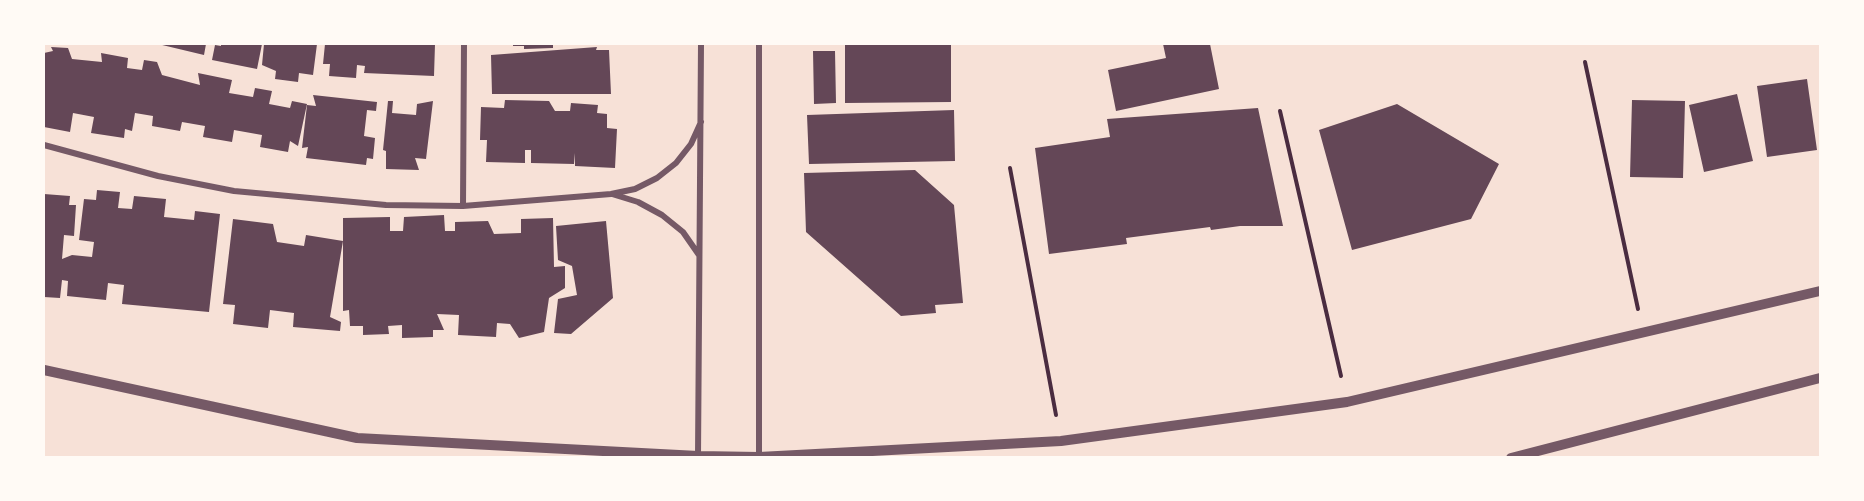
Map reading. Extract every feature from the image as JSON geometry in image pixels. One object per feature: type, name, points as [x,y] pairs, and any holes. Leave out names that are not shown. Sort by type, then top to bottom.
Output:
[{"type":"street","points":[[463,206],[464,44]]},
{"type":"street","points":[[698,456],[701,44]]},
{"type":"street","points":[[759,44],[759,457]]},
{"type":"street","points":[[44,145],[148,173],[234,191],[386,206],[463,206],[611,194],[642,185],[676,163],[691,144],[701,122]]},
{"type":"street","points":[[611,194],[638,202],[662,214],[683,232],[699,255]]},
{"type":"street","points":[[44,370],[357,438],[698,456],[759,457],[1061,441],[1347,402],[1821,291]]},
{"type":"street","points":[[1511,458],[1821,378]]},
{"type":"path","points":[[1585,62],[1643,333]]},
{"type":"path","points":[[1280,111],[1347,402]]},
{"type":"path","points":[[1010,168],[1061,441]]},
{"type":"building","points":[[158,44],[206,44],[204,55]]},
{"type":"building","points":[[221,44],[262,44],[257,69],[212,60],[215,45],[221,46]]},
{"type":"building","points":[[264,44],[317,44],[313,75],[299,73],[298,82],[275,79],[276,71],[262,65]]},
{"type":"building","points":[[325,44],[435,44],[434,76],[364,73],[365,66],[357,65],[356,78],[329,76],[330,64],[323,64]]},
{"type":"building","points":[[513,44],[553,44],[553,48],[524,49],[524,46],[513,46]]},
{"type":"building","points":[[845,44],[951,44],[951,102],[845,103]]},
{"type":"building","points":[[1163,44],[1210,44],[1219,89],[1116,111],[1108,70],[1166,58]]},
{"type":"building","points":[[51,47],[68,48],[72,59],[102,62],[101,53],[128,58],[127,68],[142,70],[144,60],[157,62],[162,75],[200,85],[198,73],[232,80],[229,93],[253,97],[255,88],[272,91],[269,104],[290,108],[292,101],[307,104],[298,146],[290,141],[288,152],[260,147],[262,135],[234,130],[232,142],[203,137],[205,126],[182,122],[180,131],[152,126],[153,116],[135,113],[132,131],[125,129],[124,138],[91,133],[94,117],[73,113],[70,132],[44,127],[44,53],[53,51]]},
{"type":"building","points":[[597,47],[596,50],[609,50],[611,94],[492,94],[491,55]]},
{"type":"building","points":[[813,51],[835,51],[836,103],[814,104]]},
{"type":"building","points":[[1807,79],[1817,150],[1767,157],[1757,86]]},
{"type":"building","points":[[1737,94],[1753,161],[1704,172],[1689,105]]},
{"type":"building","points":[[313,95],[377,102],[376,111],[367,110],[364,136],[375,138],[373,159],[367,158],[366,165],[306,158],[308,147],[302,148],[307,105],[316,106]]},
{"type":"building","points":[[505,100],[549,101],[555,111],[570,111],[571,103],[598,105],[597,113],[607,114],[607,128],[617,129],[615,168],[575,166],[575,153],[574,164],[531,163],[531,150],[525,150],[525,163],[486,162],[487,140],[480,140],[481,107],[504,108]]},
{"type":"building","points":[[1632,100],[1685,101],[1683,178],[1630,177]]},
{"type":"building","points":[[388,101],[393,101],[392,113],[416,115],[417,104],[433,101],[426,159],[415,158],[419,170],[386,169],[386,151],[383,150]]},
{"type":"building","points":[[1397,104],[1499,164],[1471,219],[1352,250],[1319,130]]},
{"type":"building","points":[[1258,108],[1283,226],[1240,226],[1211,230],[1210,227],[1126,238],[1127,244],[1049,254],[1035,148],[1110,137],[1107,119]]},
{"type":"building","points":[[954,110],[955,161],[809,164],[807,115]]},
{"type":"building","points":[[915,170],[954,205],[963,303],[935,305],[936,313],[901,316],[806,232],[804,173]]},
{"type":"building","points":[[97,190],[120,192],[118,208],[132,209],[134,196],[166,199],[164,217],[194,220],[195,211],[220,214],[209,312],[122,304],[124,285],[108,283],[106,300],[67,296],[68,281],[62,280],[60,298],[44,297],[44,194],[70,196],[69,205],[76,205],[74,236],[64,235],[62,259],[72,255],[92,257],[94,242],[79,240],[84,199],[96,200]]},
{"type":"building","points":[[444,215],[445,231],[455,231],[455,222],[488,221],[494,234],[521,233],[521,219],[553,218],[554,267],[565,266],[565,288],[549,298],[544,332],[519,338],[510,324],[497,323],[496,337],[458,335],[459,315],[437,314],[444,330],[433,330],[433,337],[402,338],[402,325],[388,326],[389,334],[363,335],[363,326],[350,326],[349,310],[343,311],[343,218],[390,217],[390,231],[403,231],[404,217]]},
{"type":"building","points":[[233,219],[273,224],[277,242],[304,246],[306,235],[343,241],[330,317],[341,322],[340,331],[293,327],[294,313],[270,310],[268,328],[233,324],[235,305],[223,304]]},
{"type":"building","points":[[606,221],[613,298],[571,334],[554,333],[558,299],[577,295],[572,266],[558,260],[556,226]]}]
